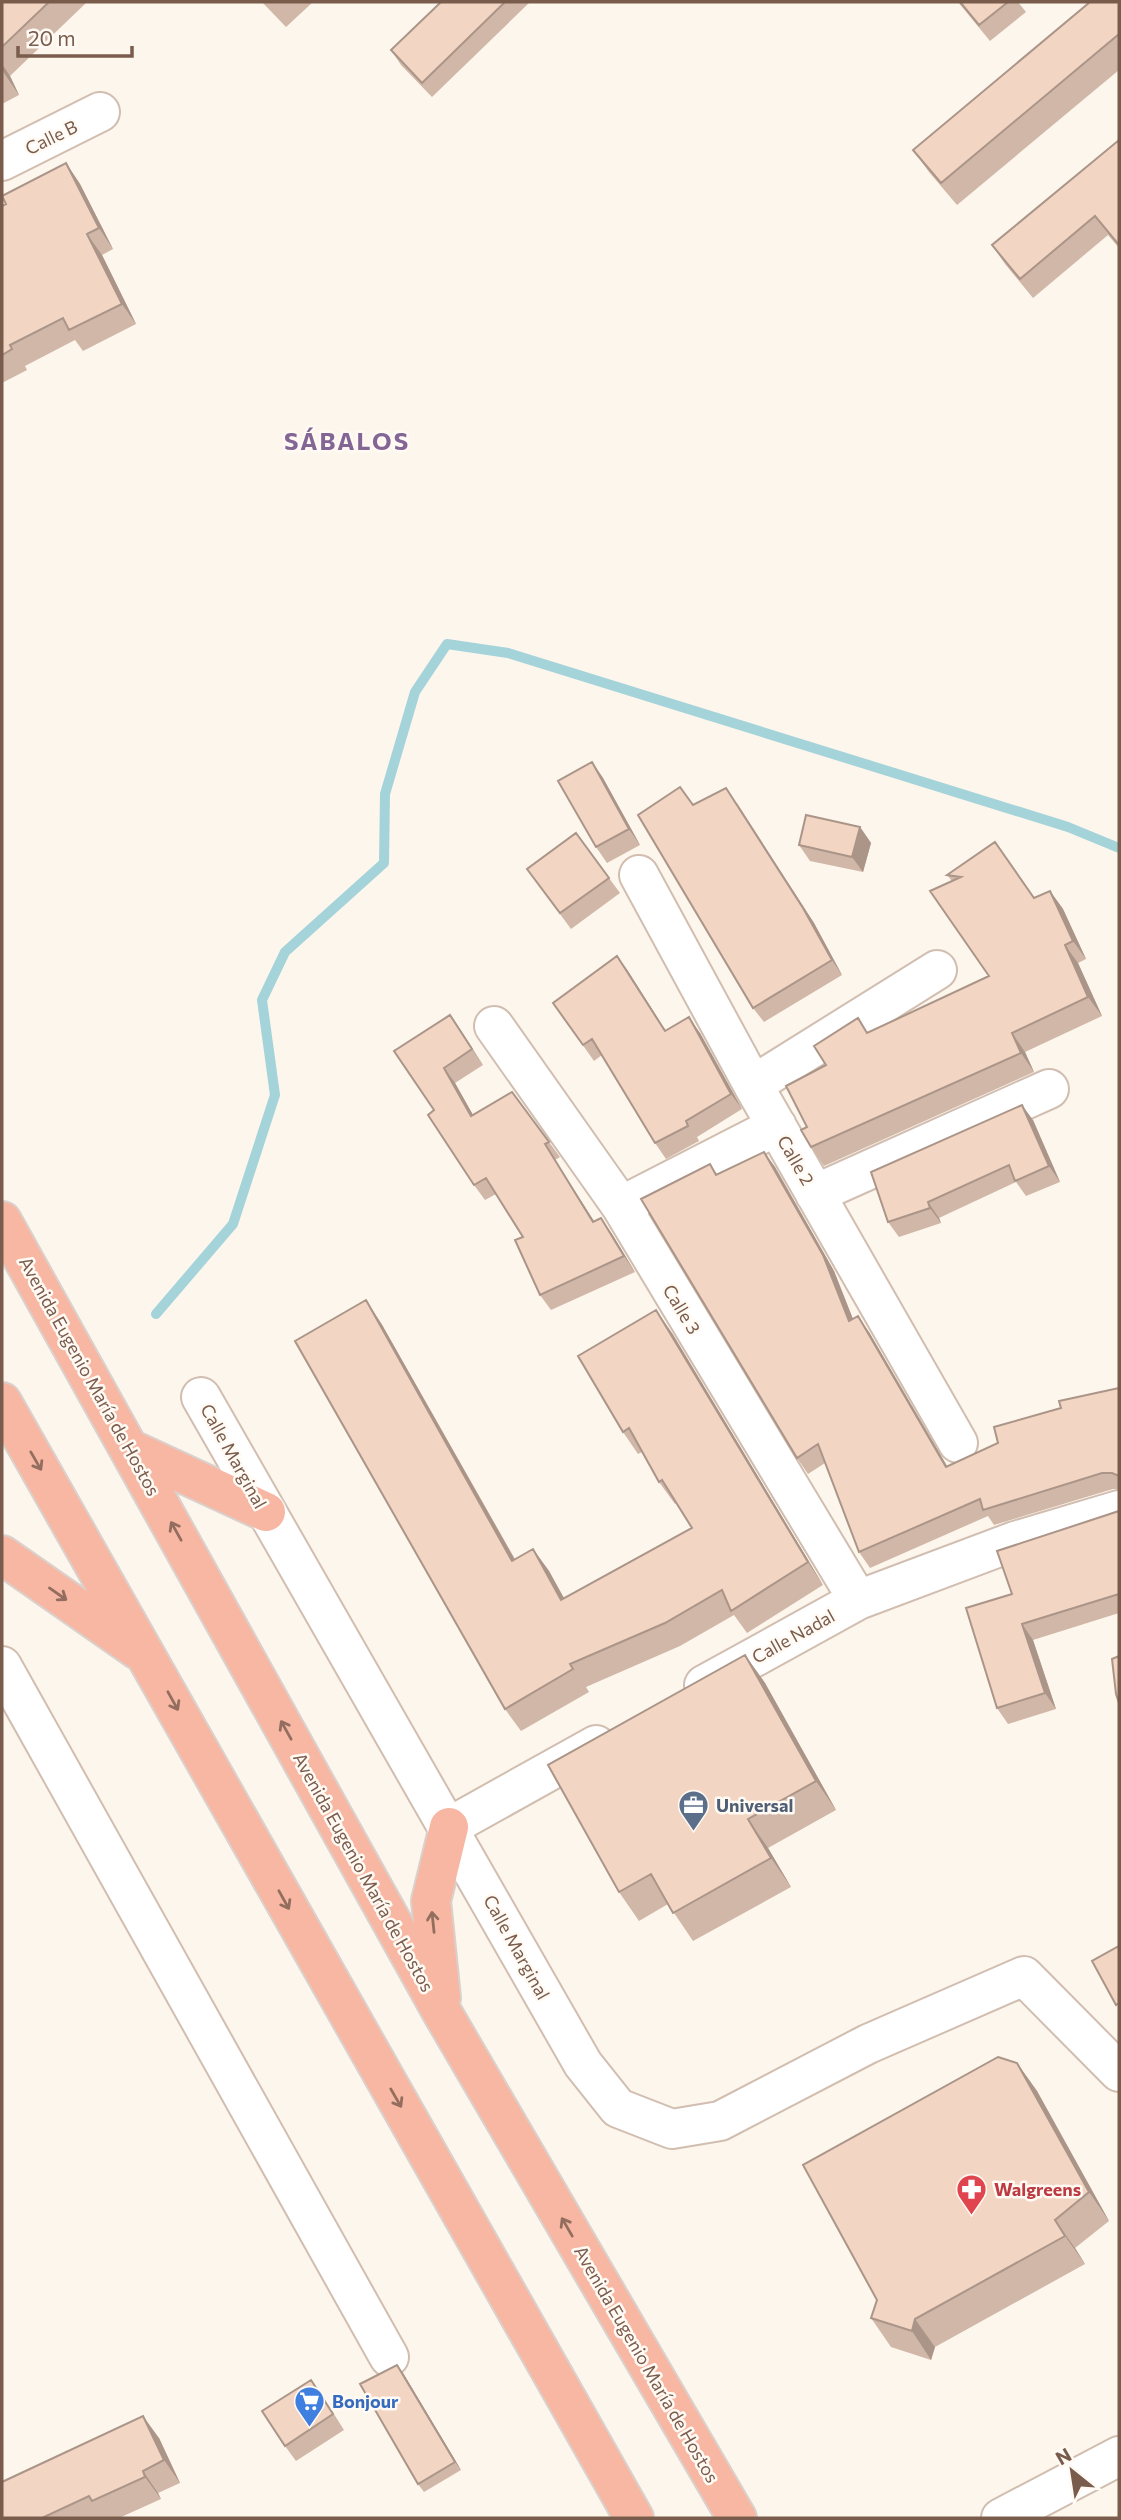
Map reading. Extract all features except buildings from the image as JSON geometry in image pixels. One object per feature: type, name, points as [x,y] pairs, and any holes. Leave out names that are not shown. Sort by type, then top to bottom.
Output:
[{"type":"highway","name":"Avenida Eugenio María de Hostos","points":[[2,1221],[132,1450],[443,2014],[737,2518]]},
{"type":"highway","points":[[2,1402],[634,2518]]},
{"type":"highway","points":[[132,1450],[266,1513]]},
{"type":"highway","points":[[2,1555],[148,1657]]},
{"type":"highway","points":[[443,2014],[431,1901],[449,1827]]},
{"type":"street","name":"Calle B","points":[[2,161],[100,112]]},
{"type":"street","name":"Calle 2","points":[[639,875],[753,1085],[958,1443]]},
{"type":"street","points":[[753,1085],[937,970]]},
{"type":"street","name":"Calle 3","points":[[494,1026],[621,1206],[858,1600]]},
{"type":"street","points":[[815,1194],[1049,1090]]},
{"type":"street","points":[[621,1206],[777,1126]]},
{"type":"street","name":"Calle Marginal","points":[[201,1397],[583,2064],[618,2108],[672,2129],[720,2121],[868,2044],[1024,1976],[1119,2072]]},
{"type":"street","name":"Calle Nadal","points":[[678,1700],[858,1600],[1015,1541],[1119,1510]]},
{"type":"street","points":[[2,1666],[389,2357]]},
{"type":"street","points":[[449,1827],[629,1727]]},
{"type":"street","points":[[1001,2518],[1119,2456]]},
{"type":"waterway","points":[[156,1314],[233,1224],[275,1095],[262,1000],[285,952],[384,863],[385,794],[415,692],[447,644],[508,653],[1068,827],[1119,848]]},
{"type":"place","name":"Universal","points":[[693,1832]]},
{"type":"place","name":"Walgreens","points":[[971,2216]]},
{"type":"place","name":"Bonjour","points":[[309,2428]]},
{"type":"district","name":"SÁBALOS","points":[[347,440]]}]
